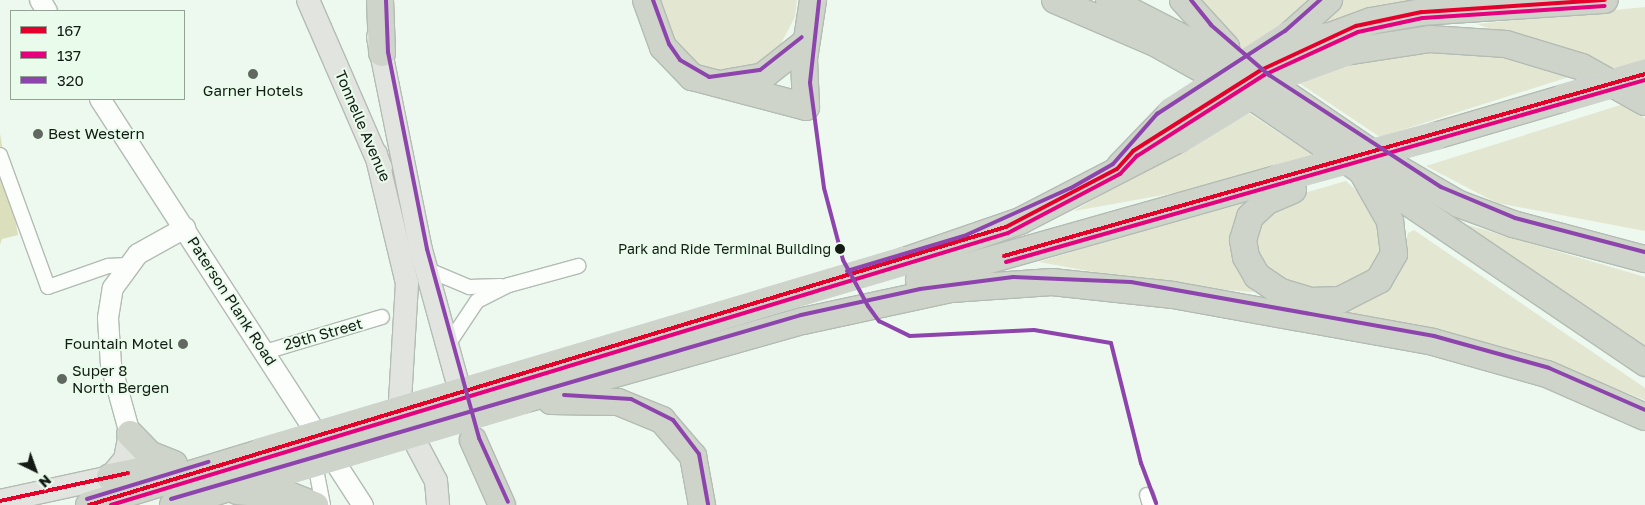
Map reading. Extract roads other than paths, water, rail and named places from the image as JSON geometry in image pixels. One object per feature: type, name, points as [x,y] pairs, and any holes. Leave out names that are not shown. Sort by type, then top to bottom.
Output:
[{"type":"highway","points":[[380,0],[382,53]]},
{"type":"highway","points":[[646,0],[662,47],[676,65],[708,84],[805,100]]},
{"type":"highway","points":[[1055,0],[1190,61],[1361,170],[1645,363]]},
{"type":"highway","points":[[1109,0],[1264,80],[1378,157],[1459,204],[1513,224],[1642,258]]},
{"type":"highway","points":[[1183,0],[1206,29],[1264,80]]},
{"type":"highway","points":[[89,505],[268,474],[803,321],[946,271],[1029,216],[1125,160],[1141,162],[1172,126],[1289,36],[1329,0]]},
{"type":"highway","points":[[1172,126],[1287,73],[1335,45],[1412,14],[1605,0]]},
{"type":"highway","points":[[805,100],[806,42],[816,3]]},
{"type":"highway","points":[[1335,45],[1430,39],[1506,44],[1582,67],[1645,102]]},
{"type":"highway","points":[[708,84],[746,81],[772,71],[806,42]]},
{"type":"highway","points":[[772,71],[792,73],[805,100]]},
{"type":"highway","points":[[173,505],[192,501],[268,474],[946,271],[1285,184],[1435,136],[1645,74]]},
{"type":"highway","points":[[1285,184],[1250,218],[1243,240],[1248,263],[1264,282],[1291,297],[1322,301],[1348,298],[1379,280],[1394,254],[1390,221],[1361,170]]},
{"type":"highway","points":[[946,271],[1031,282],[1096,284],[1410,337],[1547,374],[1645,417]]},
{"type":"highway","points":[[523,400],[618,402],[654,415],[675,430],[690,449],[699,473],[702,505]]},
{"type":"highway","points":[[130,434],[149,454],[174,464],[268,474],[315,505]]},
{"type":"highway","points":[[473,440],[502,505]]},
{"type":"highway","points":[[110,477],[174,464]]},
{"type":"main road","name":"Tonnelle Avenue","points":[[308,0],[424,259]]},
{"type":"main road","name":"Tonnelle Avenue","points":[[368,0],[382,53],[424,259],[473,440],[488,505]]},
{"type":"main road","name":"Paterson Plank Road","points":[[101,100],[186,228],[307,421],[363,505]]},
{"type":"main road","points":[[376,154],[407,283],[400,401],[408,430],[436,480],[438,505]]},
{"type":"main road","points":[[0,501],[110,477],[125,459],[130,434],[111,365],[108,334],[113,288],[127,265],[186,228]]},
{"type":"street","points":[[0,156],[48,286],[108,266],[127,265]]},
{"type":"street","points":[[424,259],[469,286],[509,285],[578,266]]},
{"type":"street","points":[[447,346],[470,307],[509,285]]},
{"type":"street","name":"29th Street","points":[[265,352],[382,317]]},
{"type":"street","points":[[307,421],[322,505]]},
{"type":"place","name":"Garner Hotels","points":[[253,74]]},
{"type":"place","name":"Best Western","points":[[38,134]]},
{"type":"place","name":"Park and Ride Terminal Building","points":[[840,249]]},
{"type":"place","name":"Fountain Motel","points":[[183,344]]},
{"type":"place","name":"Super 8 North Bergen","points":[[62,379]]}]
